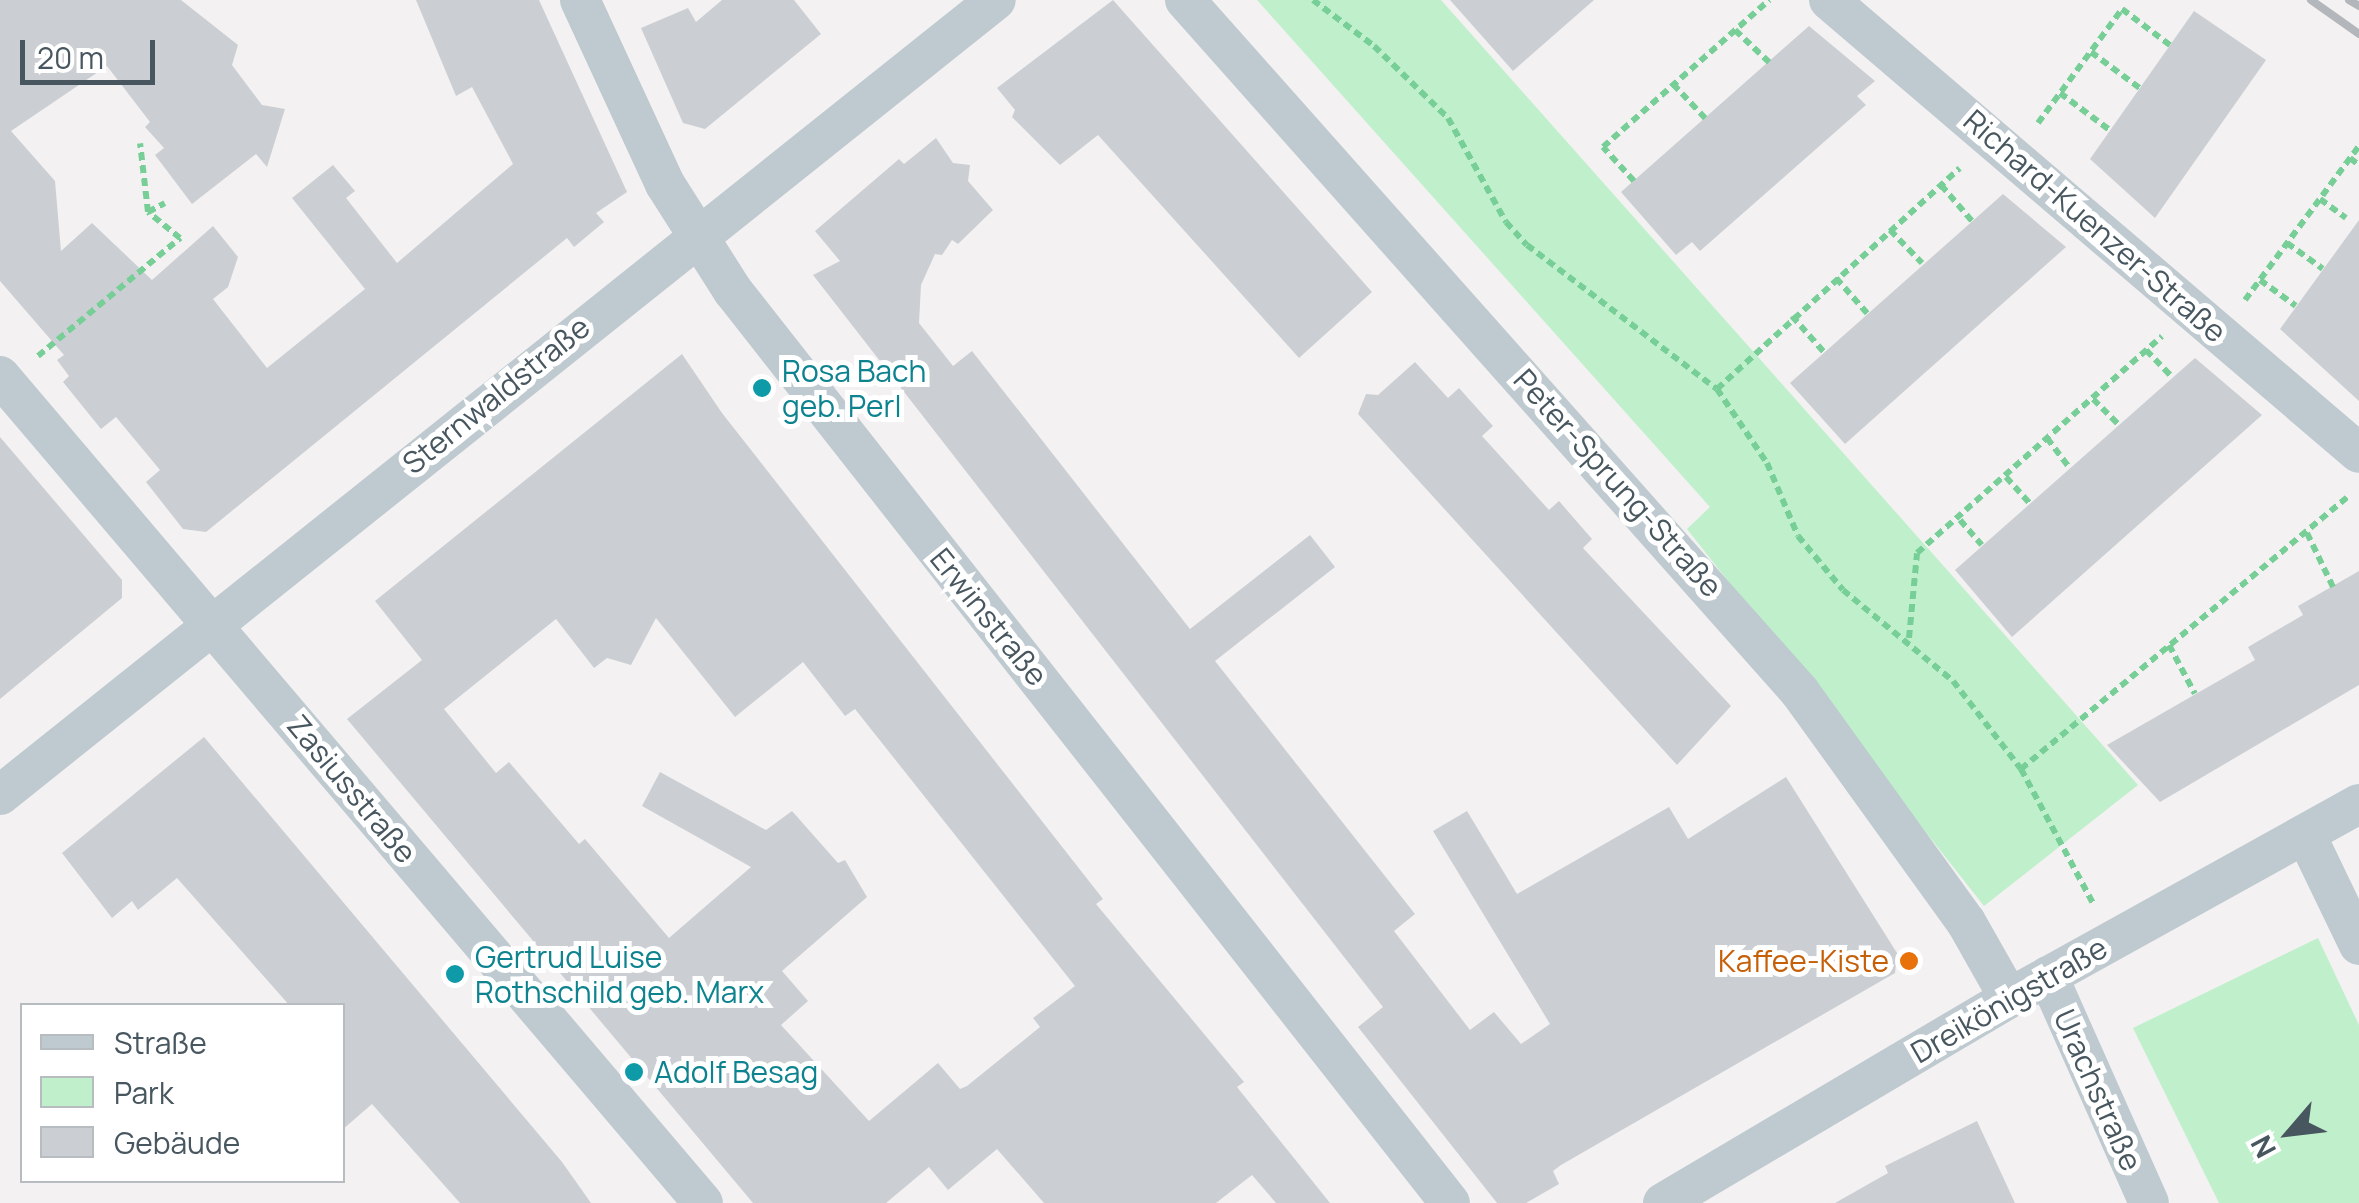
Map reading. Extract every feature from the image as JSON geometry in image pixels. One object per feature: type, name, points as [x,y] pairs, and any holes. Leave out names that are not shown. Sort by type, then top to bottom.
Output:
[{"type":"street","name":"Erwinstraße","points":[[580,0],[695,237],[1450,1203]]},
{"type":"street","name":"Sternwaldstraße","points":[[0,794],[215,627],[695,237],[775,181],[996,0]]},
{"type":"street","name":"Peter-Sprung-Straße","points":[[1185,0],[1672,541],[1800,692],[1966,922],[2009,998]]},
{"type":"street","name":"Richard-Kuenzer-Straße","points":[[1829,0],[2359,454]]},
{"type":"street","name":"Zasiusstraße","points":[[3,379],[703,1203]]},
{"type":"street","name":"Dreikönigstraße","points":[[1663,1203],[2009,998],[2359,804]]},
{"type":"street","points":[[2306,835],[2359,945]]},
{"type":"street","name":"Urachstraße","points":[[2048,976],[2149,1203]]},
{"type":"path","points":[[1313,0],[1374,46],[1448,118],[1506,222],[1526,245],[1717,389],[1766,463],[1798,536],[1842,590],[1909,639],[1953,681],[2020,769],[2116,939]]},
{"type":"path","points":[[1634,181],[1604,147],[1769,0]]},
{"type":"path","points":[[1717,389],[1940,184],[2004,148],[2060,93],[2122,9],[2170,46]]},
{"type":"path","points":[[1735,30],[1768,62]]},
{"type":"path","points":[[2090,52],[2141,89]]},
{"type":"path","points":[[1673,84],[1705,118]]},
{"type":"path","points":[[2060,93],[2111,131]]},
{"type":"path","points":[[3,379],[180,238],[148,212],[140,143]]},
{"type":"path","points":[[1909,639],[1917,554],[1960,520],[2146,350],[2207,322],[2260,280],[2359,146]]},
{"type":"path","points":[[2350,158],[2359,165]]},
{"type":"path","points":[[1940,184],[1972,220]]},
{"type":"path","points":[[2320,199],[2346,218]]},
{"type":"path","points":[[148,212],[165,203]]},
{"type":"path","points":[[1890,230],[1922,263]]},
{"type":"path","points":[[2287,243],[2323,269]]},
{"type":"path","points":[[1836,278],[1867,313]]},
{"type":"path","points":[[2260,280],[2296,306]]},
{"type":"path","points":[[1792,316],[1824,352]]},
{"type":"path","points":[[2146,350],[2172,378]]},
{"type":"path","points":[[2094,399],[2119,425]]},
{"type":"path","points":[[2047,438],[2068,467]]},
{"type":"path","points":[[2006,478],[2030,504]]},
{"type":"path","points":[[2020,769],[2359,487]]},
{"type":"path","points":[[1960,520],[1982,545]]},
{"type":"path","points":[[2308,533],[2333,588]]},
{"type":"path","points":[[2169,645],[2196,694]]},
{"type":"green space","points":[[1257,0],[1441,0],[2138,785],[1984,906],[1687,529],[1710,507]]},
{"type":"green space","points":[[2318,938],[2359,1025],[2359,1203],[2219,1203],[2133,1028]]},
{"type":"building","points":[[0,0],[181,0],[238,45],[232,65],[262,105],[285,109],[267,167],[256,154],[192,204],[155,155],[164,148],[145,127],[150,122],[107,66],[11,131],[55,181],[61,251],[92,223],[152,280],[213,226],[238,257],[228,287],[213,299],[267,368],[365,289],[292,198],[333,165],[355,191],[346,198],[397,263],[513,164],[472,87],[456,96],[416,0],[539,0],[627,192],[596,213],[604,222],[574,247],[567,238],[206,532],[183,529],[146,482],[160,470],[116,417],[101,429],[63,382],[69,376],[57,360],[64,355],[0,281]]},
{"type":"building","points":[[722,0],[794,0],[821,34],[705,129],[683,123],[641,28],[688,8],[696,22]]},
{"type":"building","points":[[1113,0],[1372,292],[1299,358],[1098,135],[1060,165],[1012,117],[1015,110],[997,88]]},
{"type":"building","points":[[1450,0],[1594,0],[1513,71]]},
{"type":"building","points":[[2194,11],[2266,60],[2155,218],[2090,159]]},
{"type":"building","points":[[1809,26],[1875,81],[1857,96],[1866,105],[1700,251],[1692,242],[1676,255],[1621,192]]},
{"type":"building","points":[[936,138],[953,163],[970,165],[968,181],[993,210],[958,244],[952,240],[942,255],[935,254],[921,285],[919,323],[953,366],[972,351],[1190,629],[1310,535],[1335,567],[1215,661],[1415,914],[1394,931],[1470,1030],[1494,1012],[1521,1044],[1550,1024],[1433,831],[1467,811],[1517,894],[1669,807],[1688,839],[1786,777],[1897,953],[1895,973],[1561,1165],[1553,1171],[1559,1184],[1526,1203],[1497,1203],[1358,1027],[1383,1007],[813,275],[840,261],[815,231],[899,159],[904,164]]},
{"type":"building","points":[[2003,194],[2066,247],[1845,444],[1790,383]]},
{"type":"building","points":[[2359,220],[2359,401],[2280,329]]},
{"type":"building","points":[[682,354],[722,413],[1103,899],[1096,904],[1244,1082],[1237,1087],[1330,1203],[1276,1203],[1252,1175],[1216,1203],[1044,1203],[997,1149],[948,1190],[929,1167],[886,1203],[753,1203],[347,719],[422,660],[375,601]],"holes":[[[656,618],[735,717],[803,662],[845,716],[855,709],[1075,986],[1033,1018],[1040,1027],[967,1086],[960,1089],[938,1063],[869,1121],[781,1025],[808,1001],[782,971],[867,897],[845,860],[838,863],[792,811],[766,830],[660,772],[642,806],[751,867],[669,938],[585,839],[579,844],[509,762],[496,773],[444,709],[556,619],[594,668],[607,658],[631,665]]]},
{"type":"building","points":[[2195,358],[2262,415],[2012,637],[1955,570]]},
{"type":"building","points":[[1415,362],[1448,398],[1459,388],[1493,426],[1482,436],[1549,510],[1559,501],[1592,539],[1583,548],[1731,706],[1677,765],[1358,414],[1366,394],[1378,395]]},
{"type":"building","points":[[0,437],[122,580],[122,598],[0,699]]},
{"type":"building","points":[[2359,571],[2359,685],[2160,802],[2107,745],[2255,660],[2248,647],[2303,615],[2298,606]]},
{"type":"building","points":[[204,737],[562,1162],[591,1203],[460,1203],[372,1104],[345,1127],[345,1003],[287,1003],[177,878],[138,910],[132,901],[112,918],[62,853]]},
{"type":"building","points":[[1977,1121],[2015,1203],[1835,1203],[1888,1173],[1885,1166]]},
{"type":"railway","points":[[2311,0],[2359,34]]},
{"type":"railway","points":[[2349,0],[2359,6]]},
{"type":"place","name":"Rosa Bach geb. Perl","points":[[762,388]]},
{"type":"place","name":"Kaffee-Kiste","points":[[1909,961]]},
{"type":"place","name":"Gertrud Luise Rothschild geb. Marx","points":[[455,974]]},
{"type":"place","name":"Adolf Besag","points":[[634,1072]]}]
